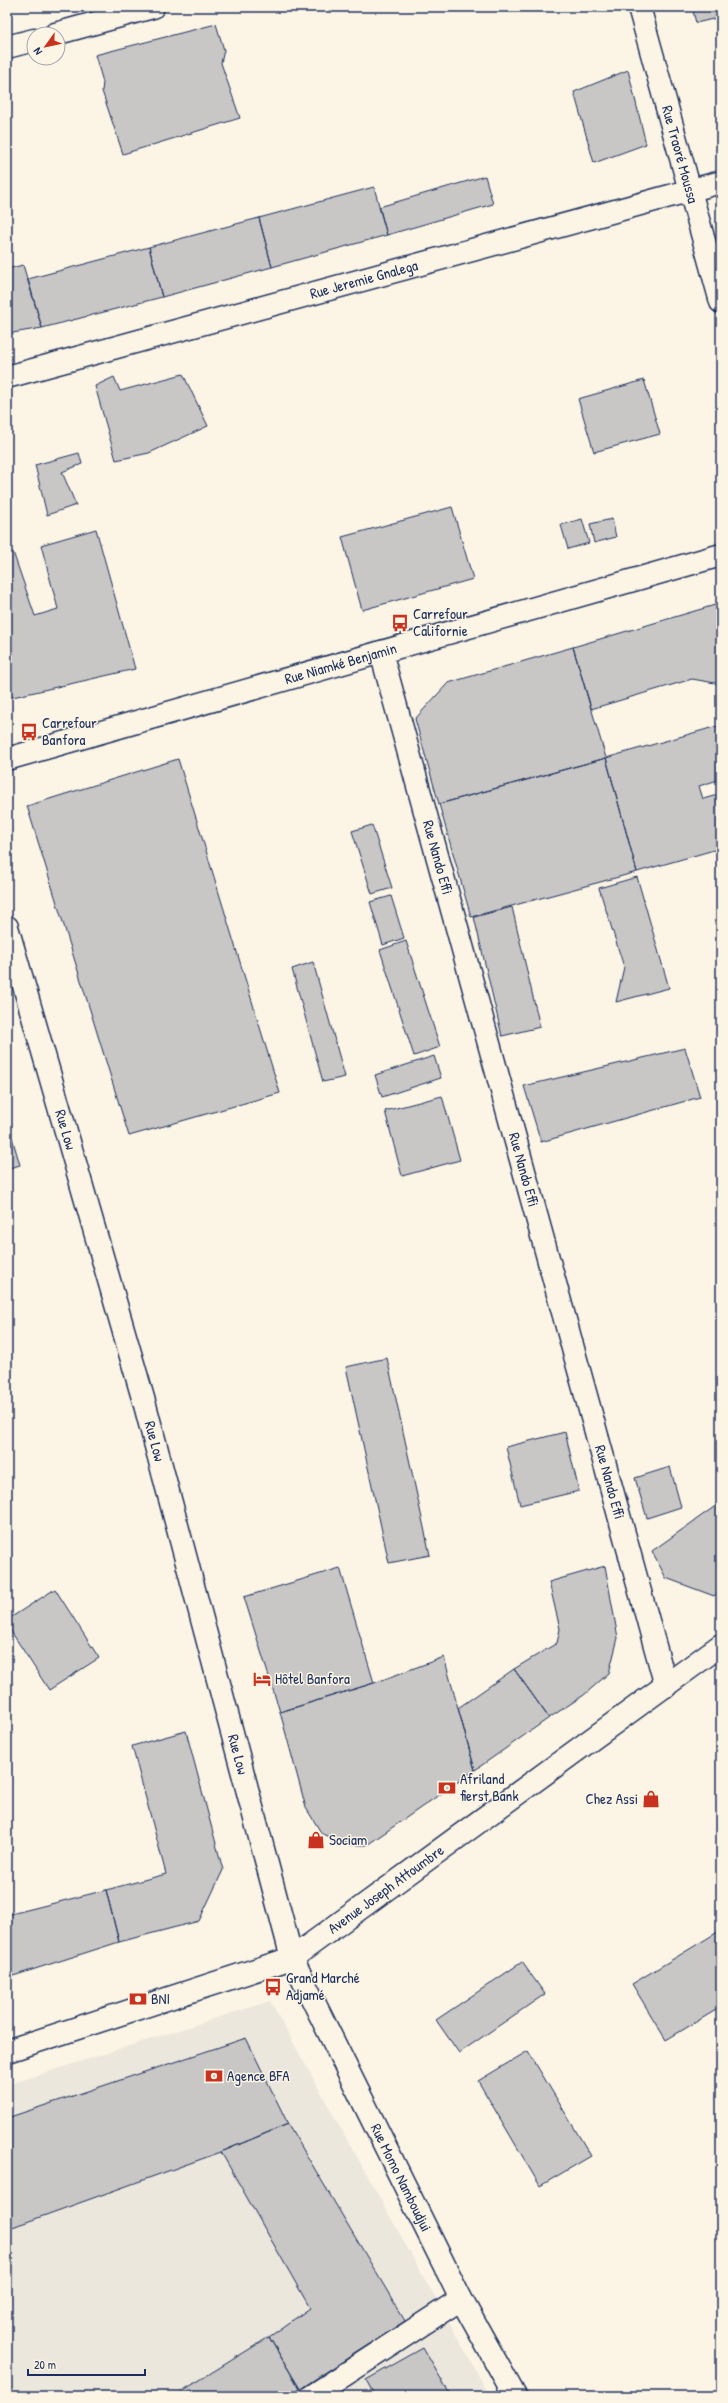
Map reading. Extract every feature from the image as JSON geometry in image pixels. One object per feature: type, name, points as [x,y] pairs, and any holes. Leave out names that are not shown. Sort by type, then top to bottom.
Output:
[{"type":"street","points":[[66,31],[153,7]]},
{"type":"street","name":"Rue Traoré Moussa","points":[[639,7],[721,302]]},
{"type":"street","points":[[7,47],[26,42]]},
{"type":"street","name":"Rue Jeremie Gnalega","points":[[7,377],[721,182]]},
{"type":"street","name":"Rue Niamké Benjamin","points":[[7,759],[721,555]]},
{"type":"street","name":"Rue Nando Effi","points":[[381,652],[666,1686]]},
{"type":"street","name":"Rue Low","points":[[7,927],[145,1405],[292,1958]]},
{"type":"street","name":"Avenue Joseph Attoumbre","points":[[7,2050],[292,1958],[721,1645]]},
{"type":"street","name":"Rue Momo Namboudjui","points":[[292,1958],[461,2299],[515,2396]]},
{"type":"street","points":[[312,2396],[461,2299]]},
{"type":"shaded area","points":[[270,2001],[490,2396],[7,2396],[7,2085]]},
{"type":"building","points":[[692,7],[721,7],[721,17],[696,23]]},
{"type":"building","points":[[216,24],[224,50],[221,63],[240,118],[123,154],[102,91],[103,82],[95,55]]},
{"type":"building","points":[[628,70],[646,144],[594,163],[574,92]]},
{"type":"building","points":[[485,176],[493,204],[387,235],[379,207]]},
{"type":"building","points":[[374,187],[387,235],[272,267],[259,218]]},
{"type":"building","points":[[259,218],[272,267],[162,297],[149,247]]},
{"type":"building","points":[[149,247],[162,297],[42,328],[28,279]]},
{"type":"building","points":[[23,265],[42,328],[7,334],[7,269]]},
{"type":"building","points":[[183,374],[208,426],[149,453],[116,460],[95,386],[114,377],[120,391]]},
{"type":"building","points":[[644,380],[660,434],[594,452],[578,399]]},
{"type":"building","points":[[79,453],[82,464],[62,472],[76,505],[47,515],[35,465]]},
{"type":"building","points":[[452,507],[473,579],[362,610],[342,537]]},
{"type":"building","points":[[582,519],[589,543],[568,549],[561,525]]},
{"type":"building","points":[[612,519],[616,537],[594,543],[590,524]]},
{"type":"building","points":[[96,529],[135,669],[13,697],[7,695],[7,554],[13,552],[35,616],[58,609],[41,545]]},
{"type":"building","points":[[715,605],[721,607],[721,684],[692,679],[591,709],[573,647]]},
{"type":"building","points":[[573,647],[606,758],[439,804],[415,719],[448,683]]},
{"type":"building","points":[[721,725],[721,779],[699,786],[703,799],[721,794],[721,848],[637,872],[606,758]]},
{"type":"building","points":[[606,758],[637,872],[471,917],[439,804]]},
{"type":"building","points":[[178,759],[280,1093],[129,1136],[27,806]]},
{"type":"building","points":[[372,825],[392,888],[372,894],[352,831]]},
{"type":"building","points":[[637,877],[669,988],[616,1002],[624,967],[599,888]]},
{"type":"building","points":[[391,896],[404,938],[383,945],[370,902]]},
{"type":"building","points":[[512,907],[540,1027],[502,1036],[474,917]]},
{"type":"building","points":[[406,941],[440,1047],[414,1056],[380,950]]},
{"type":"building","points":[[313,962],[345,1077],[323,1082],[292,969]]},
{"type":"building","points":[[685,1048],[700,1097],[541,1142],[524,1086]]},
{"type":"building","points":[[434,1056],[441,1078],[382,1097],[375,1075]]},
{"type":"building","points":[[442,1096],[460,1160],[402,1176],[385,1111]]},
{"type":"building","points":[[7,1120],[20,1165],[7,1169]]},
{"type":"building","points":[[387,1358],[430,1555],[389,1563],[346,1367]]},
{"type":"building","points":[[565,1432],[579,1491],[520,1505],[506,1447]]},
{"type":"building","points":[[670,1467],[681,1507],[647,1518],[635,1478]]},
{"type":"building","points":[[721,1502],[721,1590],[714,1596],[666,1578],[652,1551]]},
{"type":"building","points":[[605,1566],[618,1638],[609,1673],[584,1695],[549,1718],[514,1669],[557,1643],[560,1629],[549,1582]]},
{"type":"building","points":[[340,1568],[374,1683],[280,1712],[244,1597]]},
{"type":"building","points":[[55,1589],[99,1658],[49,1690],[7,1625],[7,1620]]},
{"type":"building","points":[[444,1657],[475,1770],[367,1845],[350,1845],[322,1834],[306,1808],[280,1712],[374,1683]]},
{"type":"building","points":[[514,1669],[549,1718],[475,1770],[458,1708]]},
{"type":"building","points":[[186,1731],[223,1870],[199,1921],[119,1942],[106,1890],[166,1874],[132,1746]]},
{"type":"building","points":[[106,1890],[119,1942],[7,1978],[7,1915]]},
{"type":"building","points":[[721,1930],[721,2007],[666,2040],[632,1984]]},
{"type":"building","points":[[522,1962],[545,1994],[459,2053],[436,2020]]},
{"type":"building","points":[[246,2038],[288,2124],[221,2152],[7,2229],[7,2118]]},
{"type":"building","points":[[528,2051],[591,2156],[540,2186],[478,2081]]},
{"type":"building","points":[[288,2124],[405,2321],[300,2389],[269,2337],[310,2308],[221,2152]]},
{"type":"building","points":[[269,2337],[300,2389],[289,2396],[174,2396]]},
{"type":"building","points":[[423,2348],[451,2396],[375,2396],[366,2380]]},
{"type":"place","name":"Carrefour Californie","points":[[400,623]]},
{"type":"place","name":"Carrefour Banfora","points":[[29,732]]},
{"type":"place","name":"Hôtel Banfora","points":[[262,1679]]},
{"type":"place","name":"Afriland fierst Bank","points":[[447,1788]]},
{"type":"place","name":"Chez Assi","points":[[651,1799]]},
{"type":"place","name":"Sociam","points":[[316,1840]]},
{"type":"place","name":"Grand Marché Adjamé","points":[[273,1987]]},
{"type":"place","name":"BNI","points":[[138,1999]]},
{"type":"place","name":"Agence BFA","points":[[214,2076]]}]
